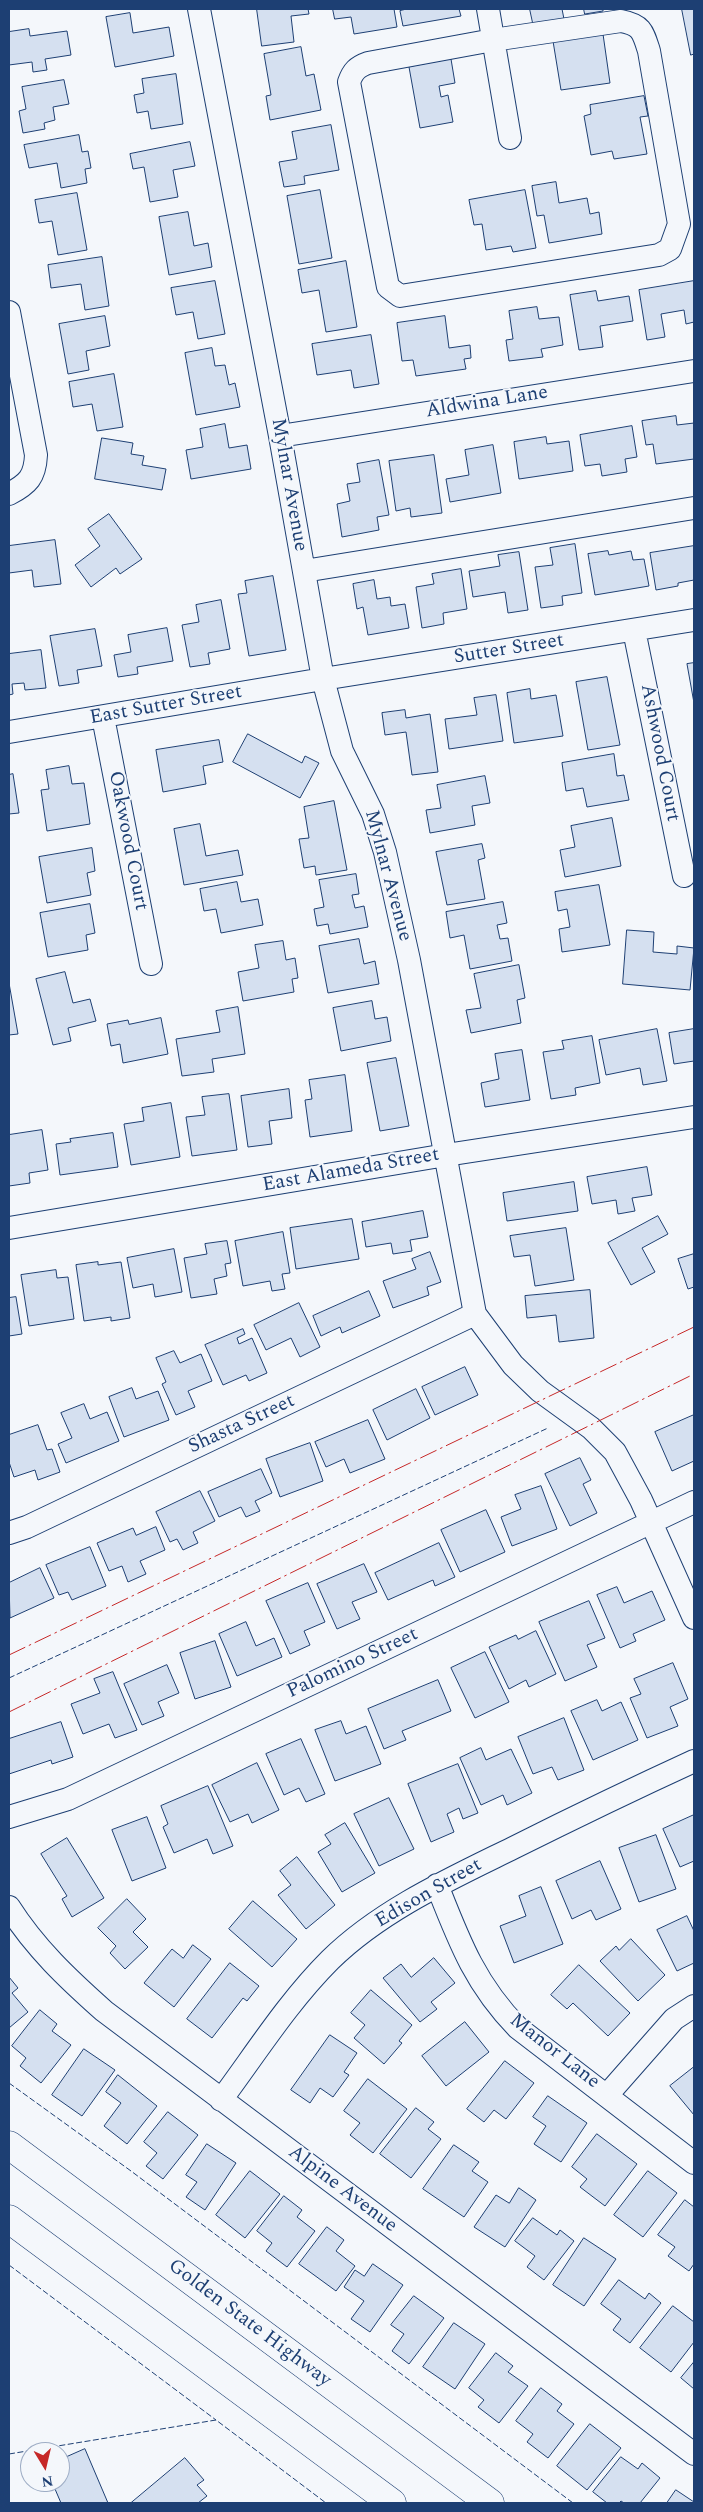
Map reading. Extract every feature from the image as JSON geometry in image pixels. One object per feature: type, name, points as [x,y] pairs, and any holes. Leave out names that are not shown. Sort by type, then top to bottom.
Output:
[{"type":"highway","name":"Golden State Highway","points":[[9,2145],[490,2503]]},
{"type":"highway","points":[[9,2219],[392,2503]]},
{"type":"street","name":"Mylnar Avenue","points":[[199,9],[280,436],[323,679],[342,751],[373,814],[385,852],[410,970],[475,1314],[513,1364],[540,1391],[591,1428],[615,1452],[652,1523],[694,1618]]},
{"type":"street","points":[[488,9],[510,138]]},
{"type":"street","points":[[621,21],[636,24],[643,33],[649,51],[678,224],[670,249],[659,255],[409,295],[400,296],[393,293],[388,287],[349,82],[358,67],[368,63],[493,40],[621,21]]},
{"type":"street","points":[[9,312],[36,455],[35,469],[31,479],[17,490]]},
{"type":"street","name":"Aldwina Lane","points":[[280,436],[694,371]]},
{"type":"street","points":[[304,570],[694,508]]},
{"type":"street","name":"Sutter Street","points":[[323,679],[694,620]]},
{"type":"street","name":"Ashwood Court","points":[[634,630],[684,876]]},
{"type":"street","name":"East Sutter Street","points":[[9,732],[323,679]]},
{"type":"street","name":"Oakwood Court","points":[[103,717],[151,964]]},
{"type":"street","name":"East Alameda Street","points":[[9,1228],[446,1155],[694,1117]]},
{"type":"street","name":"Shasta Street","points":[[9,1534],[475,1314]]},
{"type":"street","name":"Palomino Street","points":[[9,1817],[68,1799],[694,1502]]},
{"type":"street","name":"Edison Street","points":[[221,2100],[297,1997],[331,1959],[381,1919],[437,1885],[630,1790],[694,1762]]},
{"type":"street","name":"Manor Lane","points":[[437,1885],[467,1958],[496,2006],[518,2028],[608,2094],[694,2163]]},
{"type":"street","name":"Alpine Avenue","points":[[9,1907],[24,1930],[59,1971],[104,2012],[694,2454]]},
{"type":"street","points":[[608,2094],[674,2019],[694,2006]]},
{"type":"building","points":[[257,9],[308,9],[309,14],[291,16],[294,42],[262,46]]},
{"type":"building","points":[[333,9],[394,9],[397,27],[354,34],[351,17],[335,19]]},
{"type":"building","points":[[407,9],[459,9],[461,16],[403,26],[400,11]]},
{"type":"building","points":[[530,9],[562,9],[564,19],[533,23]]},
{"type":"building","points":[[584,9],[603,9],[603,11],[585,14]]},
{"type":"building","points":[[682,9],[694,9],[694,54],[691,55]]},
{"type":"building","points":[[130,13],[133,33],[169,27],[174,56],[115,67],[106,17]]},
{"type":"building","points":[[29,29],[30,36],[67,31],[71,55],[45,59],[47,70],[33,72],[32,62],[9,65],[9,32]]},
{"type":"building","points":[[603,34],[610,83],[561,90],[553,41]]},
{"type":"building","points":[[301,47],[306,76],[314,74],[321,110],[270,120],[266,96],[271,95],[264,54]]},
{"type":"building","points":[[451,59],[455,83],[439,86],[441,97],[448,95],[453,122],[420,128],[409,67]]},
{"type":"building","points":[[176,74],[183,124],[151,129],[148,111],[137,113],[134,95],[144,93],[142,79]]},
{"type":"building","points":[[64,80],[69,104],[53,107],[55,120],[44,123],[45,129],[23,133],[19,111],[26,109],[22,87]]},
{"type":"building","points":[[644,96],[648,116],[640,117],[647,154],[614,159],[612,151],[591,155],[584,116],[591,114],[590,105]]},
{"type":"building","points":[[331,125],[339,170],[304,176],[305,184],[284,187],[279,162],[297,159],[292,132]]},
{"type":"building","points":[[79,135],[82,152],[88,151],[91,168],[85,169],[87,183],[61,188],[57,163],[29,168],[24,145]]},
{"type":"building","points":[[190,142],[195,166],[173,170],[178,197],[150,202],[144,167],[133,169],[130,154]]},
{"type":"building","points":[[556,182],[559,203],[587,198],[590,214],[599,212],[602,234],[549,243],[544,215],[537,216],[532,186]]},
{"type":"building","points":[[320,190],[332,258],[299,264],[287,196]]},
{"type":"building","points":[[525,190],[536,248],[513,252],[511,246],[486,250],[482,224],[474,225],[469,200]]},
{"type":"building","points":[[77,193],[87,250],[58,255],[52,221],[39,223],[35,200]]},
{"type":"building","points":[[188,212],[194,246],[208,243],[212,267],[169,275],[159,217]]},
{"type":"building","points":[[102,257],[109,306],[85,310],[81,284],[51,288],[48,265]]},
{"type":"building","points":[[346,261],[357,327],[326,332],[319,290],[302,293],[298,270]]},
{"type":"building","points":[[215,281],[225,334],[198,339],[193,312],[176,315],[171,288]]},
{"type":"building","points":[[694,281],[694,322],[686,324],[684,310],[661,314],[665,337],[647,340],[639,290]]},
{"type":"building","points":[[596,291],[598,301],[629,296],[633,321],[600,326],[603,347],[579,350],[570,295]]},
{"type":"building","points":[[537,307],[539,319],[559,317],[563,345],[541,349],[543,357],[509,361],[506,340],[513,339],[509,311]]},
{"type":"building","points":[[105,316],[110,346],[86,351],[89,370],[68,374],[59,324]]},
{"type":"building","points":[[445,316],[449,348],[470,345],[471,358],[464,359],[466,369],[416,376],[413,360],[402,361],[397,323]]},
{"type":"building","points":[[371,335],[379,384],[354,388],[351,370],[317,375],[312,344]]},
{"type":"building","points":[[212,348],[215,366],[225,365],[229,385],[235,383],[240,407],[196,415],[185,353]]},
{"type":"building","points":[[114,374],[123,427],[97,431],[92,404],[73,407],[69,382]]},
{"type":"building","points":[[676,416],[677,425],[694,423],[694,459],[656,464],[653,444],[646,445],[642,421]]},
{"type":"building","points":[[225,424],[229,448],[247,445],[251,469],[191,479],[186,450],[203,447],[200,429]]},
{"type":"building","points":[[632,426],[637,457],[625,459],[627,472],[602,476],[600,464],[585,466],[580,435]]},
{"type":"building","points":[[546,437],[547,444],[569,441],[573,471],[519,479],[514,442]]},
{"type":"building","points":[[102,438],[133,443],[131,454],[144,456],[142,465],[166,469],[162,490],[95,479]]},
{"type":"building","points":[[493,445],[501,493],[450,502],[446,479],[469,475],[465,450]]},
{"type":"building","points":[[434,455],[442,513],[411,517],[410,508],[396,511],[389,461]]},
{"type":"building","points":[[379,460],[389,515],[377,517],[379,530],[342,537],[337,504],[350,501],[347,484],[360,482],[357,464]]},
{"type":"building","points":[[109,514],[142,559],[120,574],[116,568],[91,587],[75,565],[100,546],[88,529]]},
{"type":"building","points":[[55,540],[61,584],[34,587],[32,570],[9,573],[9,546]]},
{"type":"building","points":[[575,544],[582,593],[562,596],[563,605],[541,608],[535,567],[553,565],[550,548]]},
{"type":"building","points":[[694,546],[694,580],[678,583],[678,586],[656,590],[650,553]]},
{"type":"building","points":[[608,551],[609,555],[631,551],[633,560],[644,559],[649,586],[595,595],[588,554]]},
{"type":"building","points":[[519,552],[528,610],[508,613],[505,592],[473,597],[469,571],[500,566],[498,555]]},
{"type":"building","points":[[461,569],[467,609],[443,613],[444,624],[422,628],[416,587],[434,584],[432,574]]},
{"type":"building","points":[[273,576],[286,650],[249,656],[238,594],[247,593],[245,581]]},
{"type":"building","points":[[374,580],[377,599],[390,597],[391,606],[405,604],[409,628],[368,635],[363,607],[357,609],[353,584]]},
{"type":"building","points":[[221,600],[230,649],[208,653],[210,664],[190,667],[182,625],[199,622],[196,605]]},
{"type":"building","points":[[167,628],[173,661],[137,667],[138,674],[118,677],[114,655],[131,652],[128,635]]},
{"type":"building","points":[[95,629],[102,666],[77,670],[79,683],[59,686],[50,636]]},
{"type":"building","points":[[41,650],[46,688],[25,690],[24,683],[12,684],[13,694],[9,695],[9,654]]},
{"type":"building","points":[[694,663],[694,703],[687,664]]},
{"type":"building","points":[[607,677],[620,745],[588,750],[576,682]]},
{"type":"building","points":[[530,689],[531,699],[556,695],[563,736],[514,743],[507,693]]},
{"type":"building","points":[[496,695],[503,741],[449,749],[445,719],[477,715],[474,698]]},
{"type":"building","points":[[405,710],[406,718],[430,714],[438,772],[412,775],[406,732],[385,735],[382,713]]},
{"type":"building","points":[[248,734],[302,763],[305,756],[319,763],[300,798],[233,762]]},
{"type":"building","points":[[219,740],[223,762],[203,766],[206,784],[163,792],[156,750]]},
{"type":"building","points":[[614,754],[617,776],[624,775],[629,800],[587,807],[583,788],[566,791],[562,763]]},
{"type":"building","points":[[69,766],[72,784],[84,783],[90,824],[47,831],[41,790],[49,789],[46,770]]},
{"type":"building","points":[[13,774],[19,813],[9,814],[9,775]]},
{"type":"building","points":[[485,776],[490,803],[472,806],[475,825],[430,833],[426,810],[441,808],[437,785]]},
{"type":"building","points":[[334,801],[347,870],[316,875],[315,866],[304,868],[299,839],[309,838],[304,807]]},
{"type":"building","points":[[612,818],[621,866],[565,877],[560,850],[575,847],[571,826]]},
{"type":"building","points":[[200,824],[206,856],[238,850],[243,875],[184,885],[174,829]]},
{"type":"building","points":[[482,844],[485,858],[478,860],[485,899],[447,905],[436,852]]},
{"type":"building","points":[[92,848],[95,871],[87,873],[91,895],[47,903],[39,857]]},
{"type":"building","points":[[356,874],[359,894],[352,895],[355,908],[364,906],[368,927],[330,934],[328,924],[317,926],[314,909],[324,907],[319,880]]},
{"type":"building","points":[[237,882],[241,902],[258,899],[263,925],[221,933],[216,909],[204,911],[200,889]]},
{"type":"building","points":[[599,885],[610,945],[562,952],[559,929],[570,927],[567,909],[558,911],[555,892]]},
{"type":"building","points":[[503,902],[507,923],[497,925],[500,939],[508,938],[512,961],[470,969],[464,935],[450,938],[446,912]]},
{"type":"building","points":[[90,904],[95,933],[86,935],[88,950],[48,957],[40,913]]},
{"type":"building","points":[[627,930],[654,932],[653,952],[677,954],[677,946],[694,948],[690,990],[623,984]]},
{"type":"building","points":[[359,939],[364,964],[375,961],[379,984],[328,993],[319,946]]},
{"type":"building","points":[[283,941],[286,960],[295,958],[298,978],[292,979],[294,992],[243,1001],[238,972],[259,968],[255,945]]},
{"type":"building","points":[[519,965],[525,998],[517,1000],[521,1023],[471,1033],[466,1010],[481,1008],[474,974]]},
{"type":"building","points":[[65,972],[73,1003],[90,999],[96,1021],[68,1028],[71,1041],[53,1045],[36,979]]},
{"type":"building","points":[[9,983],[18,1034],[9,1035]]},
{"type":"building","points":[[372,1001],[375,1019],[387,1017],[391,1041],[341,1051],[333,1008]]},
{"type":"building","points":[[238,1007],[245,1054],[212,1059],[214,1072],[182,1076],[176,1039],[220,1032],[216,1011]]},
{"type":"building","points":[[161,1018],[168,1054],[123,1063],[120,1044],[111,1046],[107,1024],[128,1020],[129,1024]]},
{"type":"building","points":[[657,1029],[667,1081],[643,1085],[640,1068],[606,1075],[599,1040]]},
{"type":"building","points":[[694,1029],[694,1061],[674,1064],[669,1033]]},
{"type":"building","points":[[592,1036],[600,1083],[575,1088],[576,1095],[551,1099],[543,1052],[564,1049],[562,1041]]},
{"type":"building","points":[[522,1050],[530,1100],[485,1107],[481,1083],[499,1079],[495,1054]]},
{"type":"building","points":[[396,1058],[409,1126],[380,1131],[367,1063]]},
{"type":"building","points":[[345,1075],[352,1131],[310,1137],[305,1100],[312,1099],[309,1080]]},
{"type":"building","points":[[289,1089],[292,1118],[269,1121],[272,1144],[248,1147],[241,1096]]},
{"type":"building","points":[[229,1094],[237,1150],[192,1156],[186,1117],[205,1115],[202,1097]]},
{"type":"building","points":[[171,1103],[180,1157],[131,1165],[124,1124],[144,1121],[142,1108]]},
{"type":"building","points":[[42,1130],[48,1170],[29,1173],[30,1183],[9,1186],[9,1135]]},
{"type":"building","points":[[113,1133],[118,1167],[60,1175],[56,1144],[71,1142],[70,1139]]},
{"type":"building","points":[[647,1167],[652,1195],[632,1198],[635,1211],[618,1214],[616,1200],[592,1204],[587,1177]]},
{"type":"building","points":[[574,1182],[578,1211],[507,1221],[503,1193]]},
{"type":"building","points":[[423,1211],[428,1237],[410,1240],[412,1251],[393,1254],[391,1243],[366,1247],[362,1222]]},
{"type":"building","points":[[658,1216],[668,1234],[642,1248],[655,1272],[631,1285],[608,1243]]},
{"type":"building","points":[[352,1219],[359,1259],[296,1269],[290,1228]]},
{"type":"building","points":[[566,1228],[574,1280],[535,1286],[530,1255],[514,1257],[510,1236]]},
{"type":"building","points":[[283,1232],[290,1273],[282,1274],[285,1289],[272,1291],[270,1281],[243,1286],[235,1241]]},
{"type":"building","points":[[227,1241],[231,1263],[225,1264],[227,1276],[214,1279],[217,1294],[191,1298],[184,1258],[207,1254],[205,1244]]},
{"type":"building","points":[[174,1249],[182,1292],[155,1297],[153,1284],[133,1288],[127,1258]]},
{"type":"building","points":[[430,1252],[441,1282],[427,1287],[429,1295],[393,1308],[383,1281],[416,1269],[412,1259]]},
{"type":"building","points":[[694,1254],[694,1287],[688,1289],[678,1259]]},
{"type":"building","points":[[98,1262],[98,1265],[121,1262],[130,1318],[111,1321],[111,1317],[84,1321],[76,1265]]},
{"type":"building","points":[[56,1270],[57,1278],[68,1277],[74,1319],[29,1326],[21,1275]]},
{"type":"building","points":[[590,1290],[594,1338],[559,1342],[556,1315],[527,1318],[525,1296]]},
{"type":"building","points":[[369,1291],[380,1316],[342,1333],[340,1327],[321,1336],[313,1316]]},
{"type":"building","points":[[16,1297],[22,1334],[9,1336],[9,1298]]},
{"type":"building","points":[[299,1303],[320,1347],[300,1357],[291,1338],[266,1350],[254,1325]]},
{"type":"building","points":[[243,1329],[245,1334],[237,1338],[239,1344],[252,1338],[267,1373],[249,1381],[246,1375],[223,1385],[205,1345]]},
{"type":"building","points":[[174,1351],[180,1363],[201,1354],[212,1381],[188,1391],[195,1407],[176,1415],[162,1384],[166,1382],[156,1358]]},
{"type":"building","points":[[465,1367],[478,1395],[435,1415],[422,1387]]},
{"type":"building","points":[[132,1388],[136,1399],[158,1391],[169,1420],[124,1437],[109,1397]]},
{"type":"building","points":[[416,1389],[430,1418],[387,1440],[373,1410]]},
{"type":"building","points":[[84,1404],[90,1419],[107,1412],[119,1441],[66,1463],[58,1444],[72,1438],[61,1413]]},
{"type":"building","points":[[694,1415],[694,1461],[672,1471],[655,1432]]},
{"type":"building","points":[[368,1420],[385,1459],[350,1473],[344,1459],[326,1467],[315,1442]]},
{"type":"building","points":[[38,1425],[47,1450],[52,1449],[60,1472],[38,1480],[35,1470],[14,1477],[9,1462],[9,1435]]},
{"type":"building","points":[[310,1443],[323,1481],[280,1497],[266,1459]]},
{"type":"building","points":[[580,1458],[591,1480],[583,1484],[597,1513],[570,1526],[545,1474]]},
{"type":"building","points":[[261,1469],[272,1493],[255,1501],[260,1511],[246,1517],[241,1507],[219,1517],[208,1492]]},
{"type":"building","points":[[541,1486],[557,1529],[512,1546],[501,1517],[521,1509],[515,1495]]},
{"type":"building","points":[[200,1491],[215,1521],[193,1532],[198,1543],[183,1550],[177,1539],[170,1542],[156,1512]]},
{"type":"building","points":[[486,1510],[505,1552],[460,1572],[441,1530]]},
{"type":"building","points":[[156,1527],[165,1550],[140,1561],[146,1574],[128,1582],[122,1566],[109,1571],[97,1543],[133,1528],[136,1535]]},
{"type":"building","points":[[439,1543],[455,1577],[435,1586],[433,1580],[388,1600],[375,1573]]},
{"type":"building","points":[[90,1547],[106,1586],[72,1600],[68,1592],[59,1595],[46,1565]]},
{"type":"building","points":[[364,1564],[377,1592],[352,1602],[360,1619],[337,1629],[317,1584]]},
{"type":"building","points":[[40,1568],[54,1598],[10,1618],[9,1583]]},
{"type":"building","points":[[308,1583],[325,1622],[304,1631],[310,1645],[290,1654],[266,1601]]},
{"type":"building","points":[[617,1587],[624,1603],[652,1591],[665,1620],[633,1634],[636,1641],[620,1648],[597,1595]]},
{"type":"building","points":[[589,1601],[605,1638],[587,1645],[597,1667],[565,1681],[539,1622]]},
{"type":"building","points":[[246,1622],[256,1646],[274,1638],[282,1657],[237,1676],[219,1634]]},
{"type":"building","points":[[536,1631],[556,1674],[529,1687],[526,1680],[509,1689],[489,1647],[516,1635],[518,1639]]},
{"type":"building","points":[[215,1641],[231,1687],[195,1699],[180,1653]]},
{"type":"building","points":[[485,1652],[509,1702],[475,1718],[451,1668]]},
{"type":"building","points":[[673,1663],[688,1699],[670,1707],[678,1726],[647,1738],[630,1698],[641,1694],[634,1679]]},
{"type":"building","points":[[167,1665],[179,1693],[158,1702],[164,1716],[142,1725],[124,1684]]},
{"type":"building","points":[[113,1672],[137,1730],[115,1738],[109,1724],[83,1734],[71,1704],[100,1693],[94,1679]]},
{"type":"building","points":[[438,1680],[451,1711],[402,1731],[406,1740],[384,1749],[368,1709]]},
{"type":"building","points":[[597,1700],[602,1711],[621,1702],[638,1740],[593,1760],[571,1711]]},
{"type":"building","points":[[564,1718],[584,1770],[558,1780],[552,1767],[533,1774],[518,1737]]},
{"type":"building","points":[[341,1721],[346,1734],[366,1726],[381,1764],[335,1781],[315,1730]]},
{"type":"building","points":[[61,1722],[73,1757],[52,1764],[51,1760],[9,1774],[9,1739]]},
{"type":"building","points":[[301,1739],[325,1794],[306,1802],[299,1788],[284,1795],[266,1754]]},
{"type":"building","points":[[481,1748],[486,1760],[511,1749],[532,1793],[507,1805],[503,1795],[481,1805],[460,1758]]},
{"type":"building","points":[[257,1763],[279,1810],[252,1823],[248,1814],[230,1822],[212,1785]]},
{"type":"building","points":[[458,1764],[478,1813],[463,1819],[459,1808],[447,1814],[454,1832],[431,1842],[408,1784]]},
{"type":"building","points":[[208,1786],[233,1846],[213,1854],[207,1839],[174,1853],[163,1827],[168,1824],[161,1806]]},
{"type":"building","points":[[389,1798],[414,1849],[379,1866],[354,1814]]},
{"type":"building","points":[[694,1815],[694,1861],[680,1867],[663,1829]]},
{"type":"building","points":[[147,1817],[166,1868],[132,1881],[112,1830]]},
{"type":"building","points":[[345,1823],[375,1873],[342,1892],[318,1852],[331,1844],[325,1835]]},
{"type":"building","points":[[656,1835],[676,1889],[639,1902],[619,1848]]},
{"type":"building","points":[[67,1838],[104,1898],[72,1917],[62,1899],[67,1896],[41,1854]]},
{"type":"building","points":[[297,1857],[335,1905],[306,1929],[278,1895],[291,1885],[280,1871]]},
{"type":"building","points":[[600,1861],[621,1909],[596,1920],[591,1910],[572,1919],[556,1881]]},
{"type":"building","points":[[541,1887],[563,1944],[514,1963],[500,1926],[526,1916],[519,1896]]},
{"type":"building","points":[[127,1899],[146,1919],[133,1932],[148,1947],[125,1969],[110,1953],[116,1946],[98,1928]]},
{"type":"building","points":[[253,1901],[297,1939],[272,1967],[229,1929]]},
{"type":"building","points":[[687,1916],[694,1931],[694,1963],[677,1971],[657,1930]]},
{"type":"building","points":[[631,1939],[665,1975],[638,2001],[600,1961],[616,1946],[619,1950]]},
{"type":"building","points":[[193,1945],[211,1959],[174,2007],[144,1983],[172,1949],[183,1958]]},
{"type":"building","points":[[434,1958],[455,1983],[431,2002],[437,2009],[420,2022],[383,1978],[401,1964],[411,1977]]},
{"type":"building","points":[[230,1963],[259,1986],[247,2001],[243,1998],[212,2038],[187,2019]]},
{"type":"building","points":[[579,1965],[630,2013],[608,2036],[573,2003],[567,2009],[551,1995]]},
{"type":"building","points":[[9,1977],[18,1988],[12,1993],[28,2012],[9,2028]]},
{"type":"building","points":[[371,1990],[412,2025],[399,2041],[402,2043],[384,2064],[354,2038],[365,2025],[351,2013]]},
{"type":"building","points":[[40,2010],[57,2024],[52,2031],[71,2045],[41,2083],[20,2066],[26,2058],[12,2046]]},
{"type":"building","points":[[465,2022],[489,2052],[446,2086],[422,2056]]},
{"type":"building","points":[[330,2035],[357,2053],[344,2072],[349,2075],[333,2097],[320,2088],[310,2103],[291,2090]]},
{"type":"building","points":[[84,2049],[115,2070],[82,2116],[52,2095]]},
{"type":"building","points":[[505,2061],[534,2083],[506,2119],[494,2110],[484,2122],[467,2109]]},
{"type":"building","points":[[694,2067],[694,2115],[670,2086]]},
{"type":"building","points":[[118,2075],[157,2106],[127,2144],[104,2126],[121,2103],[106,2092]]},
{"type":"building","points":[[368,2079],[407,2109],[373,2153],[350,2135],[360,2123],[344,2111]]},
{"type":"building","points":[[548,2096],[587,2123],[561,2162],[534,2144],[546,2126],[533,2117]]},
{"type":"building","points":[[416,2108],[434,2122],[428,2129],[441,2139],[411,2178],[380,2154]]},
{"type":"building","points":[[168,2112],[198,2135],[163,2179],[146,2166],[157,2153],[144,2142]]},
{"type":"building","points":[[597,2134],[637,2164],[605,2206],[580,2187],[587,2179],[572,2167]]},
{"type":"building","points":[[207,2144],[236,2163],[205,2210],[186,2197],[197,2182],[186,2175]]},
{"type":"building","points":[[454,2145],[479,2162],[472,2171],[488,2182],[464,2217],[423,2189]]},
{"type":"building","points":[[250,2171],[280,2194],[245,2238],[216,2215]]},
{"type":"building","points":[[648,2171],[677,2193],[643,2237],[614,2215]]},
{"type":"building","points":[[519,2188],[536,2200],[505,2247],[474,2227],[496,2195],[509,2203]]},
{"type":"building","points":[[284,2196],[302,2210],[297,2217],[315,2231],[287,2267],[266,2251],[272,2243],[257,2231]]},
{"type":"building","points":[[685,2200],[694,2207],[694,2264],[689,2271],[668,2256],[675,2247],[658,2235]]},
{"type":"building","points":[[533,2218],[557,2235],[560,2230],[574,2241],[544,2280],[527,2267],[535,2256],[515,2241]]},
{"type":"building","points":[[327,2227],[344,2240],[336,2251],[355,2266],[336,2291],[299,2264]]},
{"type":"building","points":[[584,2238],[616,2259],[584,2306],[553,2285]]},
{"type":"building","points":[[373,2264],[403,2285],[370,2332],[351,2319],[364,2301],[344,2287],[355,2270],[364,2276]]},
{"type":"building","points":[[619,2280],[645,2299],[649,2293],[661,2303],[630,2343],[613,2330],[621,2319],[601,2304]]},
{"type":"building","points":[[414,2296],[444,2318],[409,2364],[392,2351],[404,2334],[391,2325]]},
{"type":"building","points":[[673,2306],[694,2322],[694,2342],[671,2372],[640,2348]]},
{"type":"building","points":[[454,2323],[485,2344],[455,2389],[423,2367]]},
{"type":"building","points":[[496,2353],[513,2366],[508,2372],[528,2386],[499,2423],[478,2407],[484,2400],[469,2388]]},
{"type":"building","points":[[694,2362],[694,2389],[681,2378]]},
{"type":"building","points":[[541,2388],[562,2404],[557,2411],[574,2424],[548,2458],[527,2442],[533,2434],[516,2421]]},
{"type":"building","points":[[590,2424],[621,2448],[587,2490],[557,2466]]},
{"type":"building","points":[[85,2449],[108,2503],[61,2503],[56,2492],[70,2492],[70,2456]]},
{"type":"building","points":[[621,2457],[638,2469],[642,2463],[660,2478],[640,2503],[624,2503],[621,2501],[619,2503],[607,2503],[593,2492]]},
{"type":"building","points":[[185,2458],[204,2480],[197,2485],[207,2496],[198,2503],[131,2503]]},
{"type":"building","points":[[676,2490],[694,2502],[694,2503],[667,2503]]},
{"type":"fence","points":[[9,1678],[548,1428]]},
{"type":"fence","points":[[9,2083],[131,2171],[573,2503]]},
{"type":"fence","points":[[9,2265],[216,2420]]},
{"type":"fence","points":[[9,2454],[216,2420],[326,2503]]},
{"type":"power","points":[[9,1655],[694,1327]]},
{"type":"power","points":[[9,1712],[694,1374]]}]
